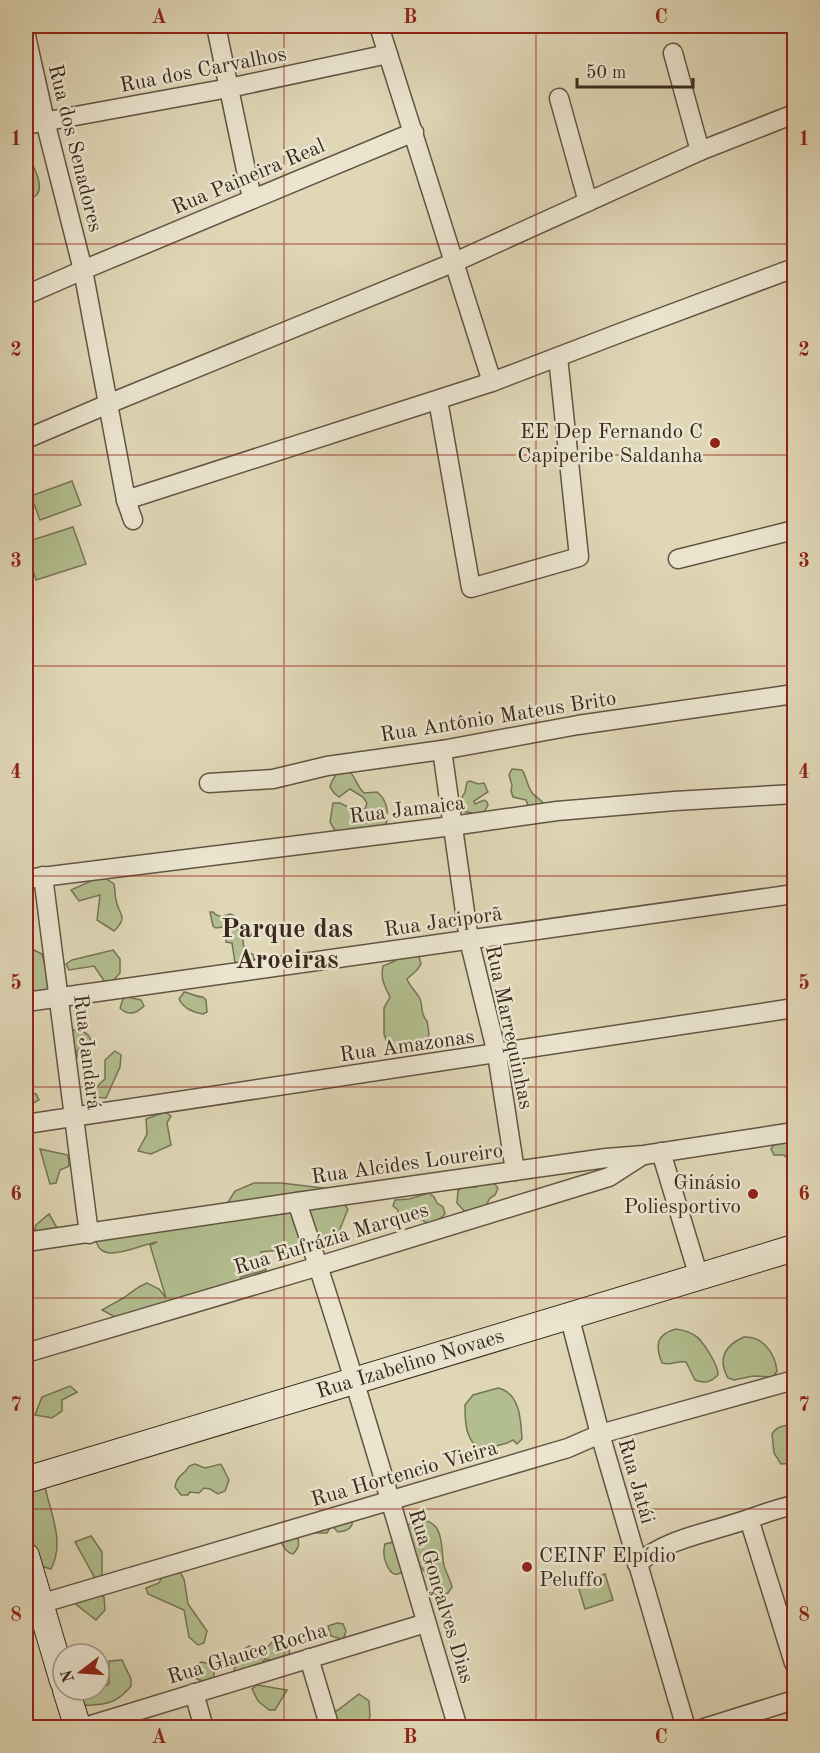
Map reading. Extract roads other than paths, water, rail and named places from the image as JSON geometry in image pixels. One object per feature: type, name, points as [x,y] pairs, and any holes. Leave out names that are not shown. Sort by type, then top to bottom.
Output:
[{"type":"street","points":[[216,26],[252,199]]},
{"type":"street","points":[[379,26],[492,382]]},
{"type":"street","name":"Rua dos Senadores","points":[[26,36],[83,270],[126,500],[133,520]]},
{"type":"street","points":[[673,53],[700,151]]},
{"type":"street","name":"Rua dos Carvalhos","points":[[26,125],[230,88],[388,54]]},
{"type":"street","points":[[559,98],[588,202]]},
{"type":"street","points":[[26,439],[454,262],[700,151],[795,114]]},
{"type":"street","name":"Rua Paineira Real","points":[[26,295],[414,132]]},
{"type":"street","points":[[126,500],[492,382],[795,268]]},
{"type":"street","points":[[438,400],[471,588],[579,557],[558,357]]},
{"type":"street","points":[[678,559],[795,530]]},
{"type":"street","name":"Rua Antônio Mateus Brito","points":[[209,783],[273,779],[327,766],[442,750],[578,725],[795,694]]},
{"type":"street","name":"Rua Marrequinhas","points":[[442,750],[469,940],[497,1054],[515,1171]]},
{"type":"street","name":"Rua Jamaica","points":[[34,877],[186,860],[557,811],[795,794]]},
{"type":"street","name":"Rua Jandará","points":[[34,877],[59,997],[89,1234]]},
{"type":"street","name":"Rua Jaciporã","points":[[26,1002],[795,894]]},
{"type":"street","name":"Rua Amazonas","points":[[26,1124],[795,1008]]},
{"type":"street","name":"Rua Alcides Loureiro","points":[[26,1242],[795,1132]]},
{"type":"street","points":[[652,1153],[699,1277]]},
{"type":"street","name":"Rua Eufrázia Marques","points":[[26,1353],[609,1177],[652,1153]]},
{"type":"street","name":"Rua Gonçalves Dias","points":[[297,1202],[391,1501],[458,1728]]},
{"type":"street","name":"Rua Izabelino Novaes","points":[[26,1480],[795,1248]]},
{"type":"street","name":"Rua Jatái","points":[[569,1315],[600,1434],[686,1728]]},
{"type":"street","name":"Rua Hortencio Vieira","points":[[32,1605],[568,1448],[600,1434],[795,1380]]},
{"type":"street","points":[[637,1564],[648,1555],[671,1543],[778,1508],[795,1505]]},
{"type":"street","points":[[749,1519],[795,1663]]},
{"type":"street","points":[[26,1556],[32,1605],[51,1652]]},
{"type":"street","name":"Rua Glauce Rocha","points":[[80,1728],[426,1623]]},
{"type":"street","points":[[309,1658],[330,1728]]},
{"type":"street","points":[[194,1693],[204,1728]]},
{"type":"street","points":[[704,1728],[795,1700]]},
{"type":"street","points":[[70,1702],[80,1728]]},
{"type":"place","name":"EE Dep Fernando C Capiperibe Saldanha","points":[[715,443]]},
{"type":"place","name":"Ginásio Poliesportivo","points":[[753,1194]]},
{"type":"place","name":"CEINF Elpídio Peluffo","points":[[527,1567]]},
{"type":"district","name":"Parque das Aroeiras","points":[[287,944]]}]
